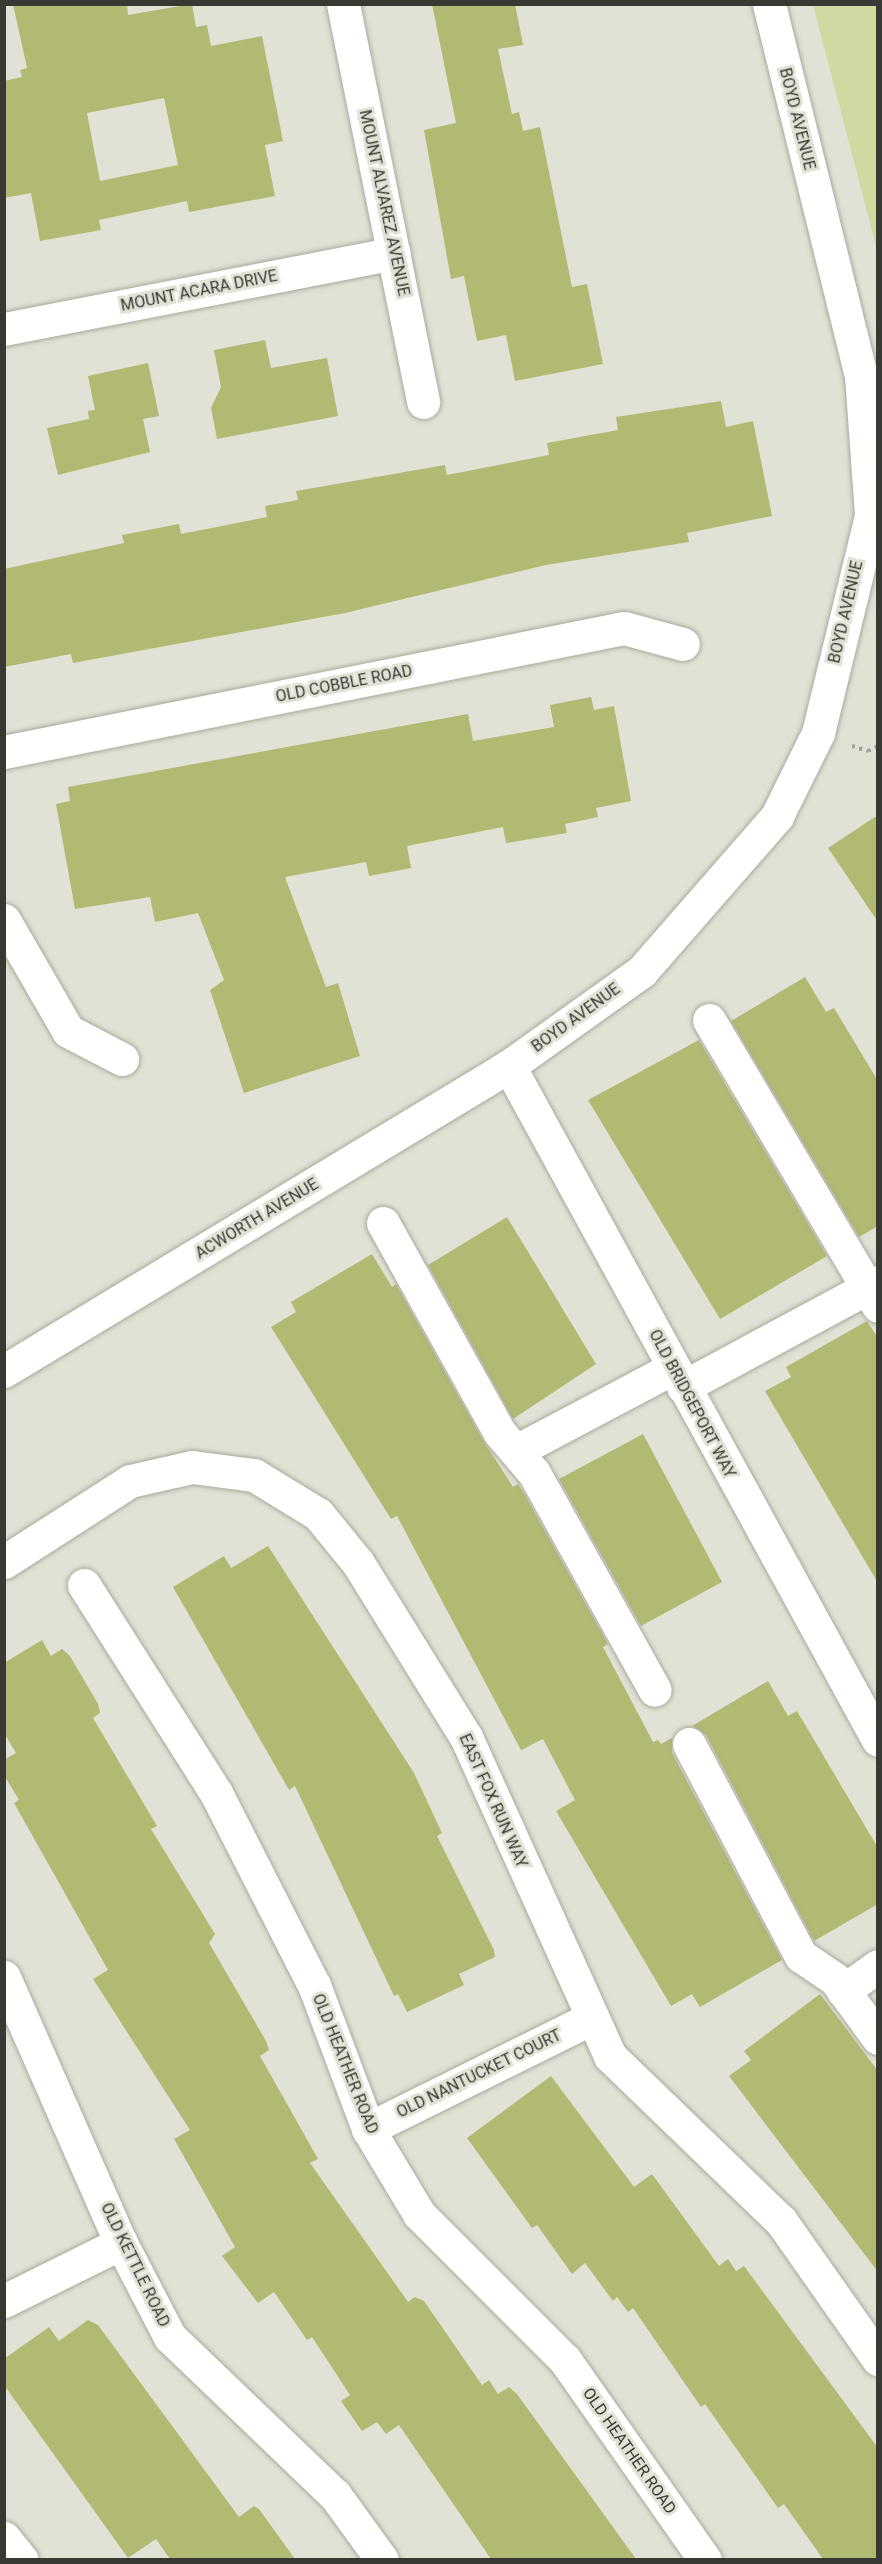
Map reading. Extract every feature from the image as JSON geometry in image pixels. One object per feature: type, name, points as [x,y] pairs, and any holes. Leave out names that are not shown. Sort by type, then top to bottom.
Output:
[{"type":"street","name":"MOUNT ALVAREZ AVENUE","points":[[343,4],[423,402]]},
{"type":"street","name":"BOYD AVENUE","points":[[509,1066],[642,971],[777,816],[818,734],[871,515],[861,376],[769,4]]},
{"type":"street","name":"MOUNT ACARA DRIVE","points":[[4,329],[394,253]]},
{"type":"street","name":"OLD COBBLE ROAD","points":[[4,752],[624,628],[683,644]]},
{"type":"street","points":[[4,920],[68,1031],[122,1059]]},
{"type":"street","points":[[516,1451],[678,1377],[874,1292],[710,1020]]},
{"type":"street","name":"ACWORTH AVENUE","points":[[4,1371],[509,1066]]},
{"type":"street","name":"OLD BRIDGEPORT WAY","points":[[509,1066],[878,1740]]},
{"type":"street","points":[[383,1223],[500,1433],[534,1473],[655,1690]]},
{"type":"street","name":"EAST FOX RUN WAY","points":[[4,1562],[130,1481],[192,1467],[254,1475],[318,1514],[358,1563],[466,1737],[590,2019],[610,2056],[781,2221],[878,2360]]},
{"type":"street","name":"OLD HEATHER ROAD","points":[[84,1585],[216,1793],[314,1985],[368,2129],[419,2214],[565,2360],[705,2559]]},
{"type":"street","points":[[689,1744],[801,1956],[843,1991],[878,2038]]},
{"type":"street","points":[[843,1991],[878,1966]]},
{"type":"street","name":"OLD KETTLE ROAD","points":[[4,1977],[122,2243],[170,2337],[335,2495],[382,2559]]},
{"type":"street","name":"OLD NANTUCKET COURT","points":[[368,2129],[590,2019]]},
{"type":"street","points":[[4,2301],[122,2243]]},
{"type":"street","points":[[4,2538],[22,2559]]},
{"type":"green space","points":[[813,5],[877,5],[877,250]]},
{"type":"building","points":[[13,4],[127,4],[128,15],[192,4],[196,27],[207,25],[211,46],[262,36],[283,141],[265,145],[275,196],[189,212],[187,201],[99,220],[101,230],[40,241],[31,193],[4,198],[4,81],[22,77],[20,70],[27,68]],"holes":[[[164,98],[178,165],[100,181],[87,113]]]},
{"type":"building","points":[[432,4],[515,4],[523,45],[498,49],[512,114],[519,112],[523,131],[540,127],[572,287],[587,284],[603,364],[515,381],[506,335],[477,341],[464,276],[451,279],[424,130],[456,123]]},
{"type":"building","points":[[265,340],[271,368],[327,358],[338,416],[217,439],[211,408],[221,387],[214,350]]},
{"type":"building","points":[[148,363],[159,416],[143,419],[150,452],[58,475],[47,428],[89,419],[88,411],[95,410],[88,376]]},
{"type":"building","points":[[721,401],[726,427],[753,421],[772,516],[687,533],[689,542],[546,565],[345,613],[73,663],[71,654],[4,667],[4,569],[124,543],[122,535],[179,524],[181,534],[267,517],[265,506],[298,500],[296,491],[445,465],[447,475],[549,455],[547,443],[618,430],[616,417]]},
{"type":"building","points":[[591,697],[594,710],[614,706],[631,801],[596,808],[598,817],[565,824],[567,833],[506,843],[503,827],[407,846],[411,868],[369,876],[366,862],[285,877],[326,987],[338,983],[360,1056],[244,1093],[210,990],[224,980],[198,913],[155,922],[150,897],[75,909],[56,804],[70,801],[68,787],[468,714],[473,741],[554,727],[550,705]]},
{"type":"building","points":[[878,815],[878,922],[828,848]]},
{"type":"building","points":[[805,977],[826,1012],[834,1008],[878,1081],[878,1226],[859,1237],[731,1021]]},
{"type":"building","points":[[699,1040],[827,1256],[720,1319],[588,1100]]},
{"type":"building","points":[[507,1217],[596,1364],[513,1419],[428,1265]]},
{"type":"building","points":[[372,1254],[392,1287],[396,1284],[484,1442],[513,1487],[518,1484],[526,1497],[608,1644],[603,1647],[653,1742],[658,1740],[661,1744],[672,1738],[672,1753],[782,1960],[700,2007],[692,1994],[671,2006],[556,1811],[575,1800],[543,1739],[521,1750],[397,1516],[391,1519],[271,1327],[296,1312],[291,1302]]},
{"type":"building","points":[[867,1321],[878,1338],[878,1583],[765,1391],[791,1377],[786,1367]]},
{"type":"building","points":[[643,1434],[722,1582],[641,1626],[559,1479]]},
{"type":"building","points":[[268,1546],[414,1773],[442,1833],[437,1836],[494,1950],[495,1957],[459,1974],[464,1985],[407,2012],[398,1994],[394,1996],[295,1786],[289,1790],[173,1587],[224,1556],[231,1568]]},
{"type":"building","points":[[42,1640],[51,1656],[62,1649],[70,1656],[98,1704],[100,1713],[93,1718],[157,1826],[151,1829],[215,1934],[209,1943],[266,2041],[269,2050],[260,2056],[318,2159],[310,2163],[408,2302],[415,2297],[424,2301],[482,2385],[489,2380],[498,2394],[509,2387],[517,2394],[636,2559],[491,2559],[399,2425],[386,2434],[377,2422],[362,2431],[341,2401],[350,2395],[312,2337],[307,2340],[274,2292],[258,2303],[222,2256],[235,2247],[174,2139],[190,2130],[93,1979],[108,1970],[14,1803],[19,1800],[4,1775],[4,1760],[16,1753],[4,1733],[4,1663]]},
{"type":"building","points":[[768,1681],[788,1716],[797,1711],[878,1848],[878,1904],[814,1941],[706,1735],[692,1726]]},
{"type":"building","points":[[820,1994],[878,2071],[878,2272],[729,2076],[751,2060],[744,2051]]},
{"type":"building","points":[[551,2076],[634,2187],[652,2174],[719,2266],[728,2259],[736,2271],[744,2266],[878,2448],[878,2559],[823,2559],[784,2504],[778,2508],[705,2404],[701,2407],[633,2308],[628,2312],[617,2297],[613,2301],[585,2263],[572,2274],[537,2225],[532,2228],[467,2138]]},
{"type":"building","points":[[88,2320],[98,2325],[239,2517],[254,2506],[259,2509],[295,2559],[170,2559],[156,2539],[128,2558],[4,2385],[4,2359],[49,2327],[59,2341]]}]
